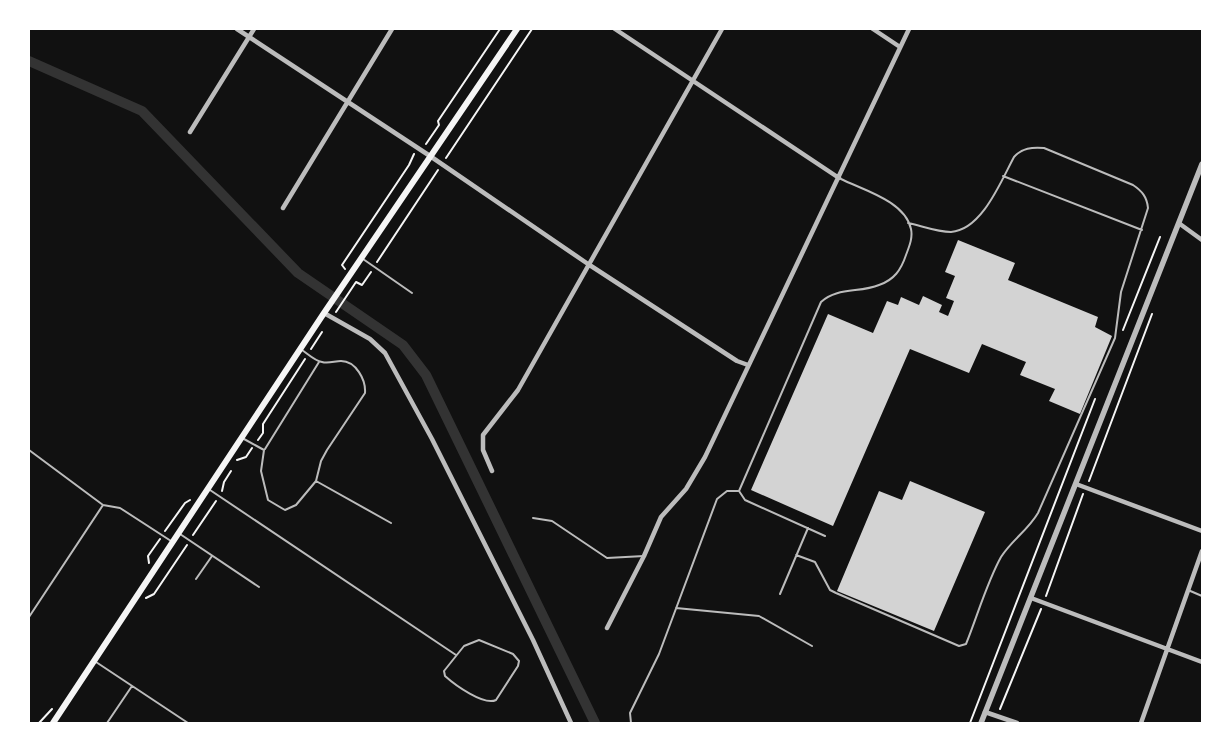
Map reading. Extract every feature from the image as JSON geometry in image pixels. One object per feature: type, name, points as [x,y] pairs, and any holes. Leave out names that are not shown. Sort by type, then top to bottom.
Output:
[{"type":"main road","points":[[52,723],[324,313],[516,29]]},
{"type":"street","points":[[237,29],[430,156],[588,264],[737,361],[748,365]]},
{"type":"street","points":[[190,132],[254,29]]},
{"type":"street","points":[[283,208],[392,29]]},
{"type":"street","points":[[615,29],[839,178]]},
{"type":"street","points":[[492,471],[483,450],[483,435],[518,390],[722,29]]},
{"type":"street","points":[[873,29],[900,47]]},
{"type":"street","points":[[607,628],[644,556],[661,517],[686,488],[705,457],[909,29]]},
{"type":"street","points":[[981,723],[1180,224],[1202,164]]},
{"type":"street","points":[[1180,224],[1202,240]]},
{"type":"street","points":[[324,313],[370,339],[385,353],[520,614],[571,723]]},
{"type":"street","points":[[1076,484],[1202,532]]},
{"type":"street","points":[[1141,723],[1202,551]]},
{"type":"street","points":[[1031,598],[1202,662]]},
{"type":"street","points":[[985,712],[1017,723]]},
{"type":"lane","points":[[796,555],[815,562],[830,590],[959,646],[966,644],[1000,559],[1015,538],[1032,524],[1038,513],[1115,338],[1121,292],[1148,208],[1147,200],[1141,191],[1044,148],[1028,148],[1018,153],[980,215],[961,230],[941,231],[908,223]]},
{"type":"lane","points":[[1004,176],[1142,230]]},
{"type":"lane","points":[[739,491],[821,302],[833,294],[872,288],[892,279],[904,262],[912,238],[908,223],[902,213],[888,201],[839,178]]},
{"type":"lane","points":[[361,258],[412,294]]},
{"type":"lane","points":[[300,349],[320,362],[343,361],[348,363],[361,374],[366,386],[365,393],[324,456],[316,481],[290,510],[275,506],[268,500],[262,483],[261,471],[264,450],[320,362]]},
{"type":"lane","points":[[242,438],[264,450]]},
{"type":"lane","points":[[29,450],[103,505],[120,508],[172,542]]},
{"type":"lane","points":[[316,481],[391,523]]},
{"type":"lane","points":[[208,489],[456,655]]},
{"type":"lane","points":[[631,723],[630,713],[659,654],[717,499],[727,491],[739,491]]},
{"type":"lane","points":[[739,491],[745,500],[825,536]]},
{"type":"lane","points":[[29,617],[103,505]]},
{"type":"lane","points":[[532,518],[552,521],[608,558],[644,556]]},
{"type":"lane","points":[[780,594],[808,528]]},
{"type":"lane","points":[[178,533],[259,587]]},
{"type":"lane","points":[[196,579],[212,556]]},
{"type":"lane","points":[[1188,590],[1202,596]]},
{"type":"lane","points":[[676,608],[759,616],[812,646]]},
{"type":"lane","points":[[479,640],[513,654],[519,661],[518,666],[496,700],[488,702],[445,676],[444,671],[456,655],[464,646],[479,640]]},
{"type":"lane","points":[[94,661],[188,723]]},
{"type":"lane","points":[[107,723],[132,686]]},
{"type":"path","points":[[1121,336],[1160,237]]},
{"type":"path","points":[[142,605],[147,597],[154,594],[190,541],[219,496],[224,482],[238,459],[246,457],[263,433],[263,424],[354,285]]},
{"type":"path","points":[[998,716],[1043,603],[1152,314]]},
{"type":"path","points":[[970,723],[1099,391]]},
{"type":"building","points":[[958,240],[1015,263],[1008,280],[1098,317],[1095,327],[1112,336],[1080,414],[1049,401],[1055,389],[1020,375],[1026,362],[982,344],[969,373],[910,349],[833,526],[751,490],[828,314],[873,333],[887,301],[898,305],[901,297],[919,305],[923,296],[942,305],[939,312],[948,316],[954,301],[946,298],[955,276],[945,272]]},
{"type":"building","points":[[910,481],[985,512],[934,631],[837,591],[879,491],[902,500]]},
{"type":"waterway","points":[[29,61],[142,111],[298,273],[403,345],[426,375],[595,723]]}]
